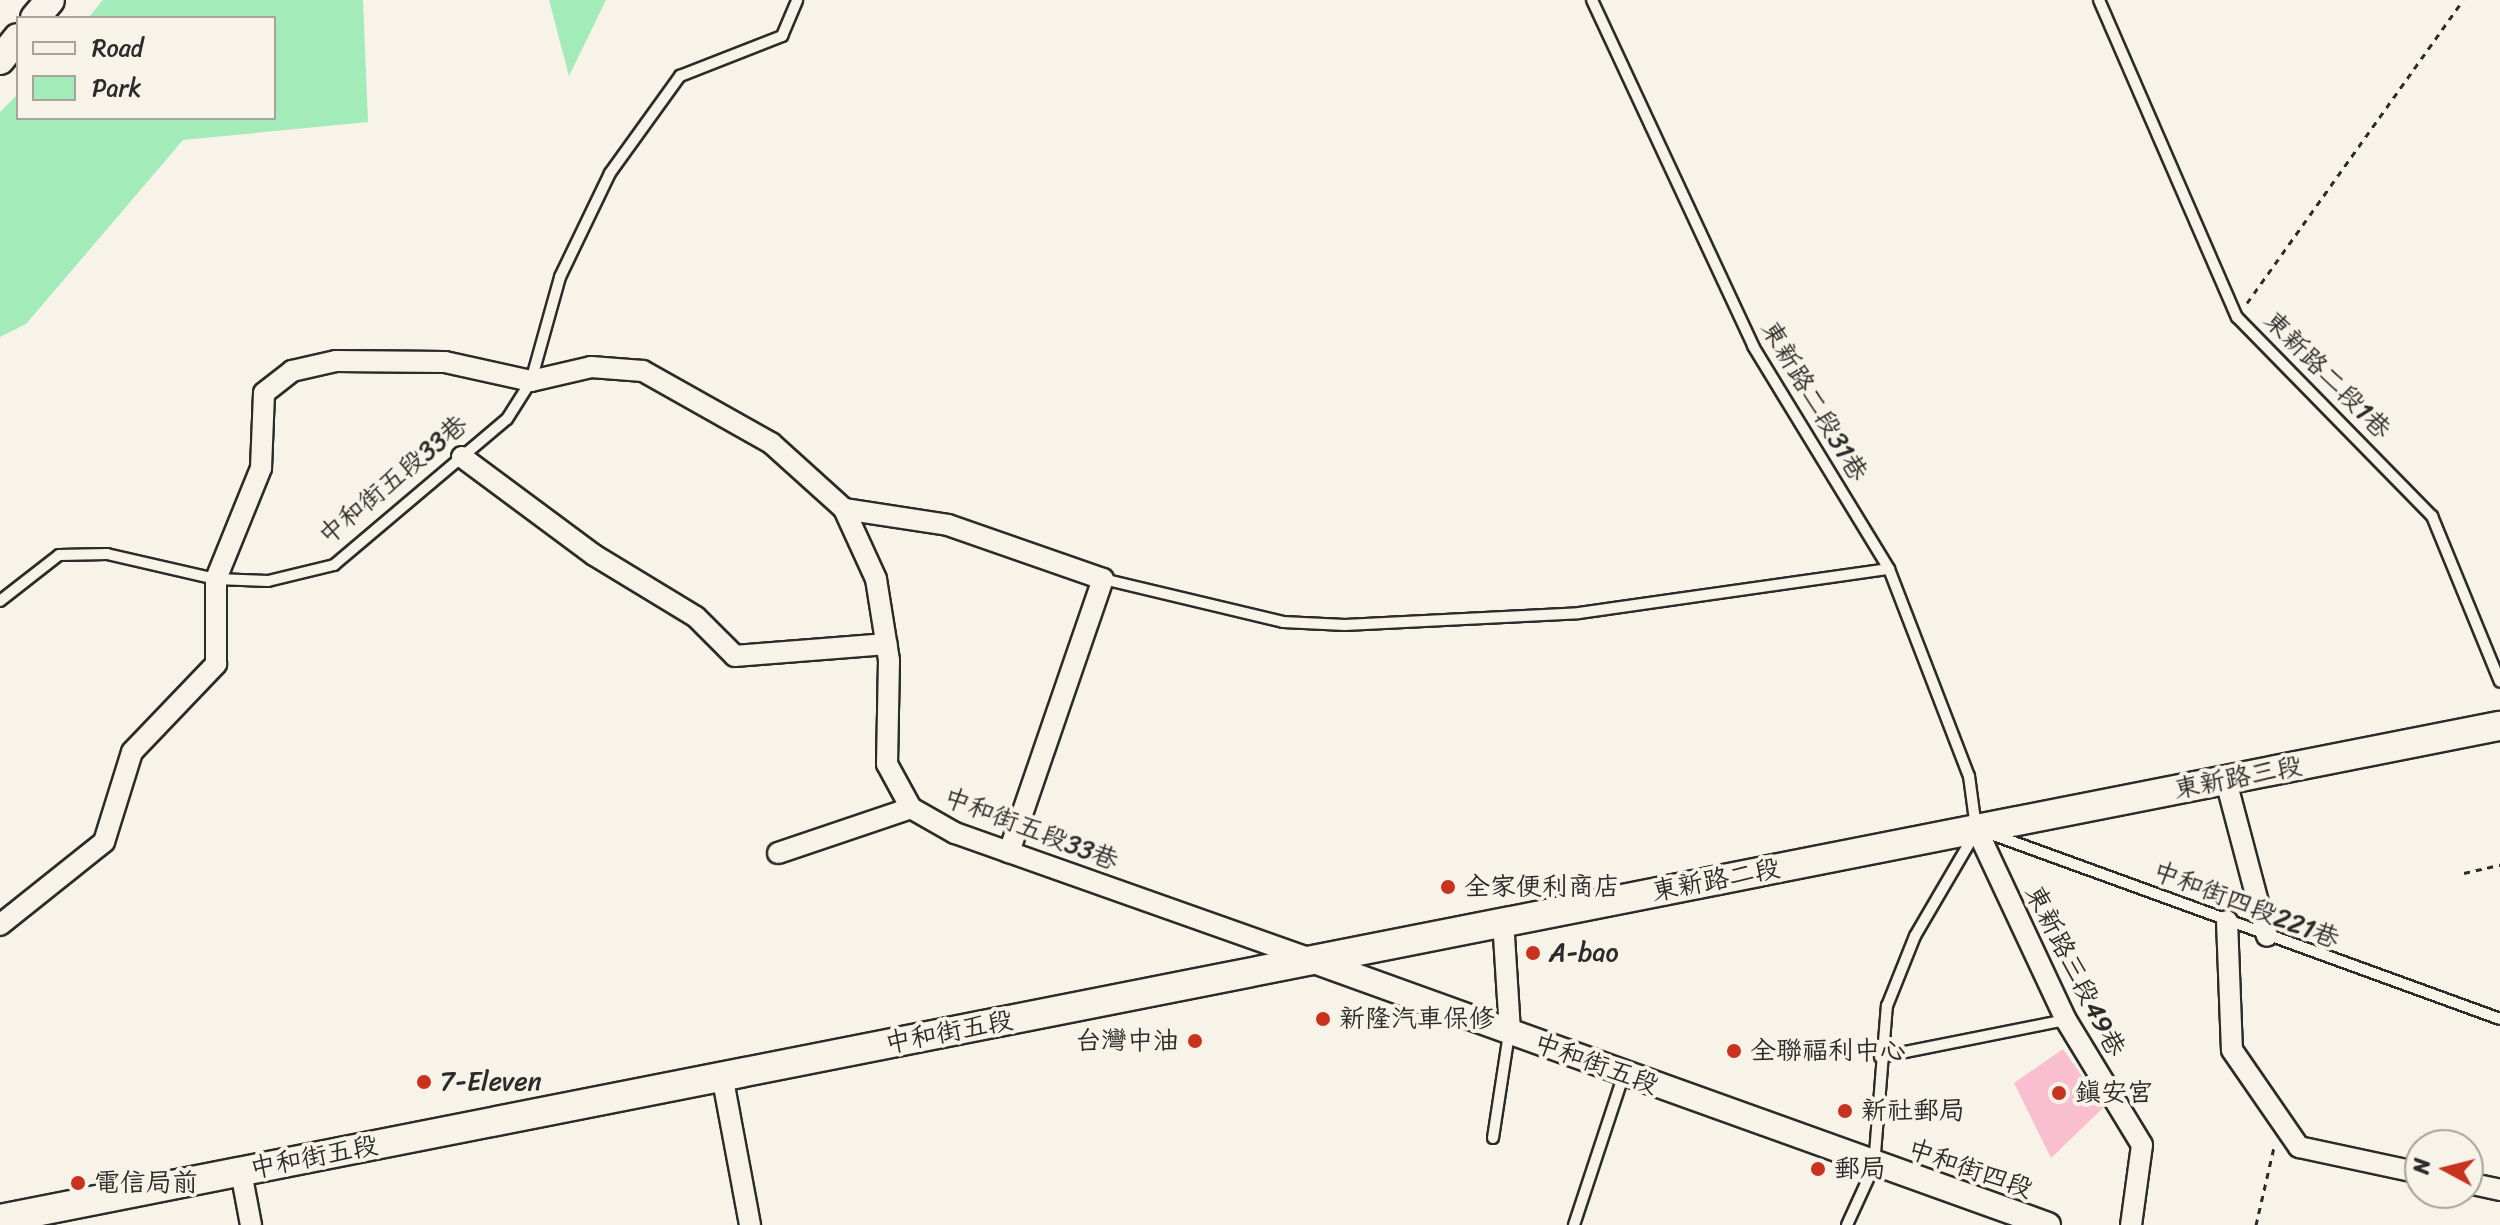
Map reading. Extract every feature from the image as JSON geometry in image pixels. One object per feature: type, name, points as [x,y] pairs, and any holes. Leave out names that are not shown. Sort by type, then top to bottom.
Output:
[{"type":"main road","points":[[37,16],[50,0]]},
{"type":"main road","points":[[0,60],[16,40]]},
{"type":"main road","name":"東新路三段","points":[[1977,830],[2500,726]]},
{"type":"main road","name":"東新路二段","points":[[1314,961],[1503,920],[1977,830]]},
{"type":"main road","name":"中和街五段","points":[[0,1219],[1314,961]]},
{"type":"street","name":"中和街五段33巷","points":[[0,925],[104,842],[132,752],[216,664],[216,579],[261,468],[264,393],[292,371],[336,361],[445,362],[531,381],[591,367],[643,371],[771,443],[844,509],[876,579],[887,644],[887,764],[911,808],[1009,852],[1314,961]]},
{"type":"street","points":[[462,457],[594,555],[696,617],[735,656],[887,644]]},
{"type":"street","points":[[844,509],[948,525],[1103,579],[1009,852]]},
{"type":"street","points":[[2226,781],[2267,936]]},
{"type":"street","points":[[778,853],[911,808]]},
{"type":"street","name":"東新路三段49巷","points":[[1977,830],[2066,1020],[2142,1145],[2131,1225]]},
{"type":"street","points":[[1503,920],[1510,1032]]},
{"type":"street","points":[[2227,921],[2232,1050],[2299,1147],[2404,1170]]},
{"type":"street","name":"中和街五段","points":[[1314,961],[1874,1166]]},
{"type":"street","points":[[722,1075],[750,1225]]},
{"type":"street","name":"中和街四段","points":[[1874,1166],[2048,1225]]},
{"type":"street","points":[[241,1172],[251,1225]]},
{"type":"lane","name":"中和街五段33巷","points":[[0,601],[59,555],[107,554],[216,579],[268,581],[334,565],[507,419],[531,381],[560,277],[610,173],[680,76],[782,36],[797,0]]},
{"type":"lane","name":"東新路二段31巷","points":[[1592,0],[1753,346],[1889,569],[1969,776],[1977,830]]},
{"type":"lane","name":"東新路二段1巷","points":[[2099,0],[2237,317],[2432,516],[2500,682]]},
{"type":"lane","points":[[1103,579],[1283,622],[1345,625],[1579,613],[1889,569]]},
{"type":"lane","points":[[1847,1225],[1874,1166],[1880,1057],[1887,1006],[1915,936],[1977,830]]},
{"type":"lane","name":"中和街四段221巷","points":[[1977,830],[2500,1019]]},
{"type":"lane","points":[[1880,1057],[2066,1020]]},
{"type":"lane","points":[[1493,1138],[1510,1032]]},
{"type":"lane","points":[[1574,1225],[1624,1074]]},
{"type":"path","points":[[2237,317],[2463,0]]},
{"type":"path","points":[[2464,873],[2500,865]]},
{"type":"path","points":[[2256,1225],[2280,1120]]},
{"type":"green space","points":[[103,0],[363,0],[368,122],[183,140],[26,324],[0,337],[0,112],[16,96],[16,120],[276,120],[276,16],[90,16]]},
{"type":"green space","points":[[549,0],[606,0],[569,76]]},
{"type":"building","name":"鎮安宮","points":[[2063,1049],[2104,1107],[2051,1158],[2014,1083]]},
{"type":"place","name":"全家便利商店","points":[[1448,887]]},
{"type":"place","name":"A-bao","points":[[1533,953]]},
{"type":"place","name":"新隆汽車保修","points":[[1323,1019]]},
{"type":"place","name":"台灣中油","points":[[1195,1041]]},
{"type":"place","name":"全聯福利中心","points":[[1734,1051]]},
{"type":"place","name":"7-Eleven","points":[[424,1082]]},
{"type":"place","name":"鎮安宮","points":[[2059,1093]]},
{"type":"place","name":"新社郵局","points":[[1845,1111]]},
{"type":"place","name":"郵局","points":[[1818,1169]]},
{"type":"place","name":"電信局前","points":[[78,1183]]}]
